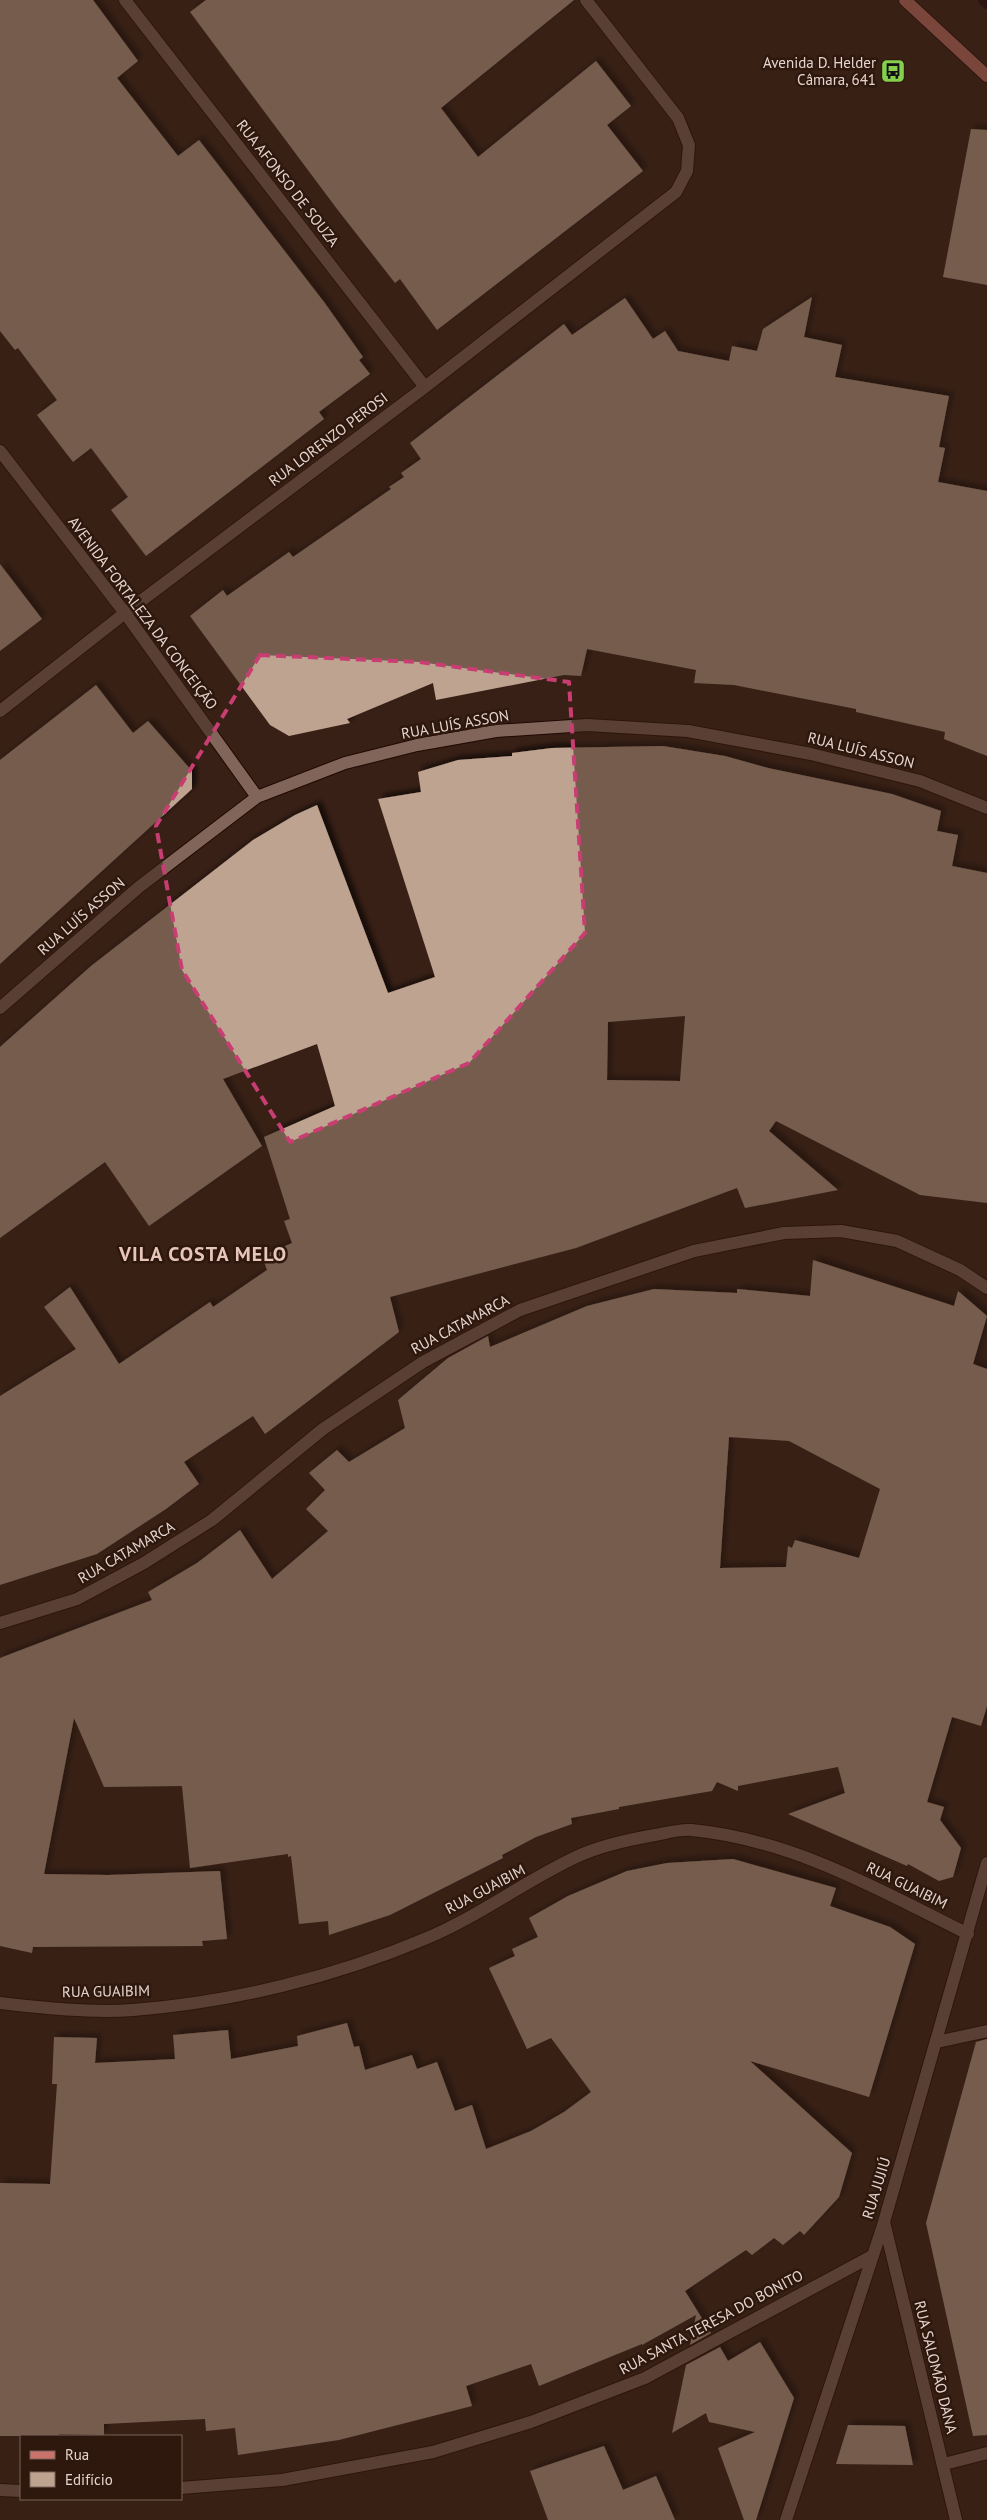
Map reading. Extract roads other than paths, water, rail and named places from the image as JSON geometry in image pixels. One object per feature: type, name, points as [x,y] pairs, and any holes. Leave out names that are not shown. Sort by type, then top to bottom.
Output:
[{"type":"main road","points":[[905,0],[987,76]]},
{"type":"street","name":"RUA AFONSO DE SOUZA","points":[[125,0],[425,387]]},
{"type":"street","name":"RUA LORENZO PEROSI","points":[[0,711],[125,613],[425,387],[676,192],[687,171],[689,146],[678,118],[586,0]]},
{"type":"street","name":"AVENIDA FORTALEZA DA CONCEIÇÃO","points":[[0,451],[125,613],[257,797]]},
{"type":"street","name":"RUA LUÍS ASSON","points":[[0,1008],[139,887],[257,797],[345,763],[417,745],[496,731],[588,725],[688,731],[812,754],[920,781],[987,808]]},
{"type":"street","name":"RUA CATAMARCA","points":[[0,1623],[77,1599],[144,1562],[212,1520],[323,1429],[423,1362],[520,1310],[657,1263],[694,1251],[784,1232],[841,1231],[897,1241],[960,1270],[987,1288]]},
{"type":"street","name":"RUA GUAIBIM","points":[[0,2003],[42,2008],[132,2010],[217,1999],[282,1986],[354,1965],[428,1937],[578,1856],[644,1837],[688,1830],[749,1840],[828,1864],[968,1934]]},
{"type":"street","name":"RUA JUJIÚ","points":[[786,2520],[884,2222],[987,1863]]},
{"type":"street","points":[[937,2042],[987,2031]]},
{"type":"street","name":"RUA SALOMÃO DANA","points":[[884,2222],[956,2520]]},
{"type":"street","name":"RUA SANTA TERESA DO BONITO","points":[[182,2488],[282,2480],[433,2452],[531,2422],[645,2378],[872,2256]]},
{"type":"street","points":[[944,2464],[987,2453]]},
{"type":"street","points":[[0,2490],[20,2491]]},
{"type":"waterway","points":[[984,0],[987,3]]},
{"type":"place","name":"Avenida D. Helder Câmara, 641","points":[[893,71]]},
{"type":"district","name":"VILA COSTA MELO","points":[[203,1254]]}]
